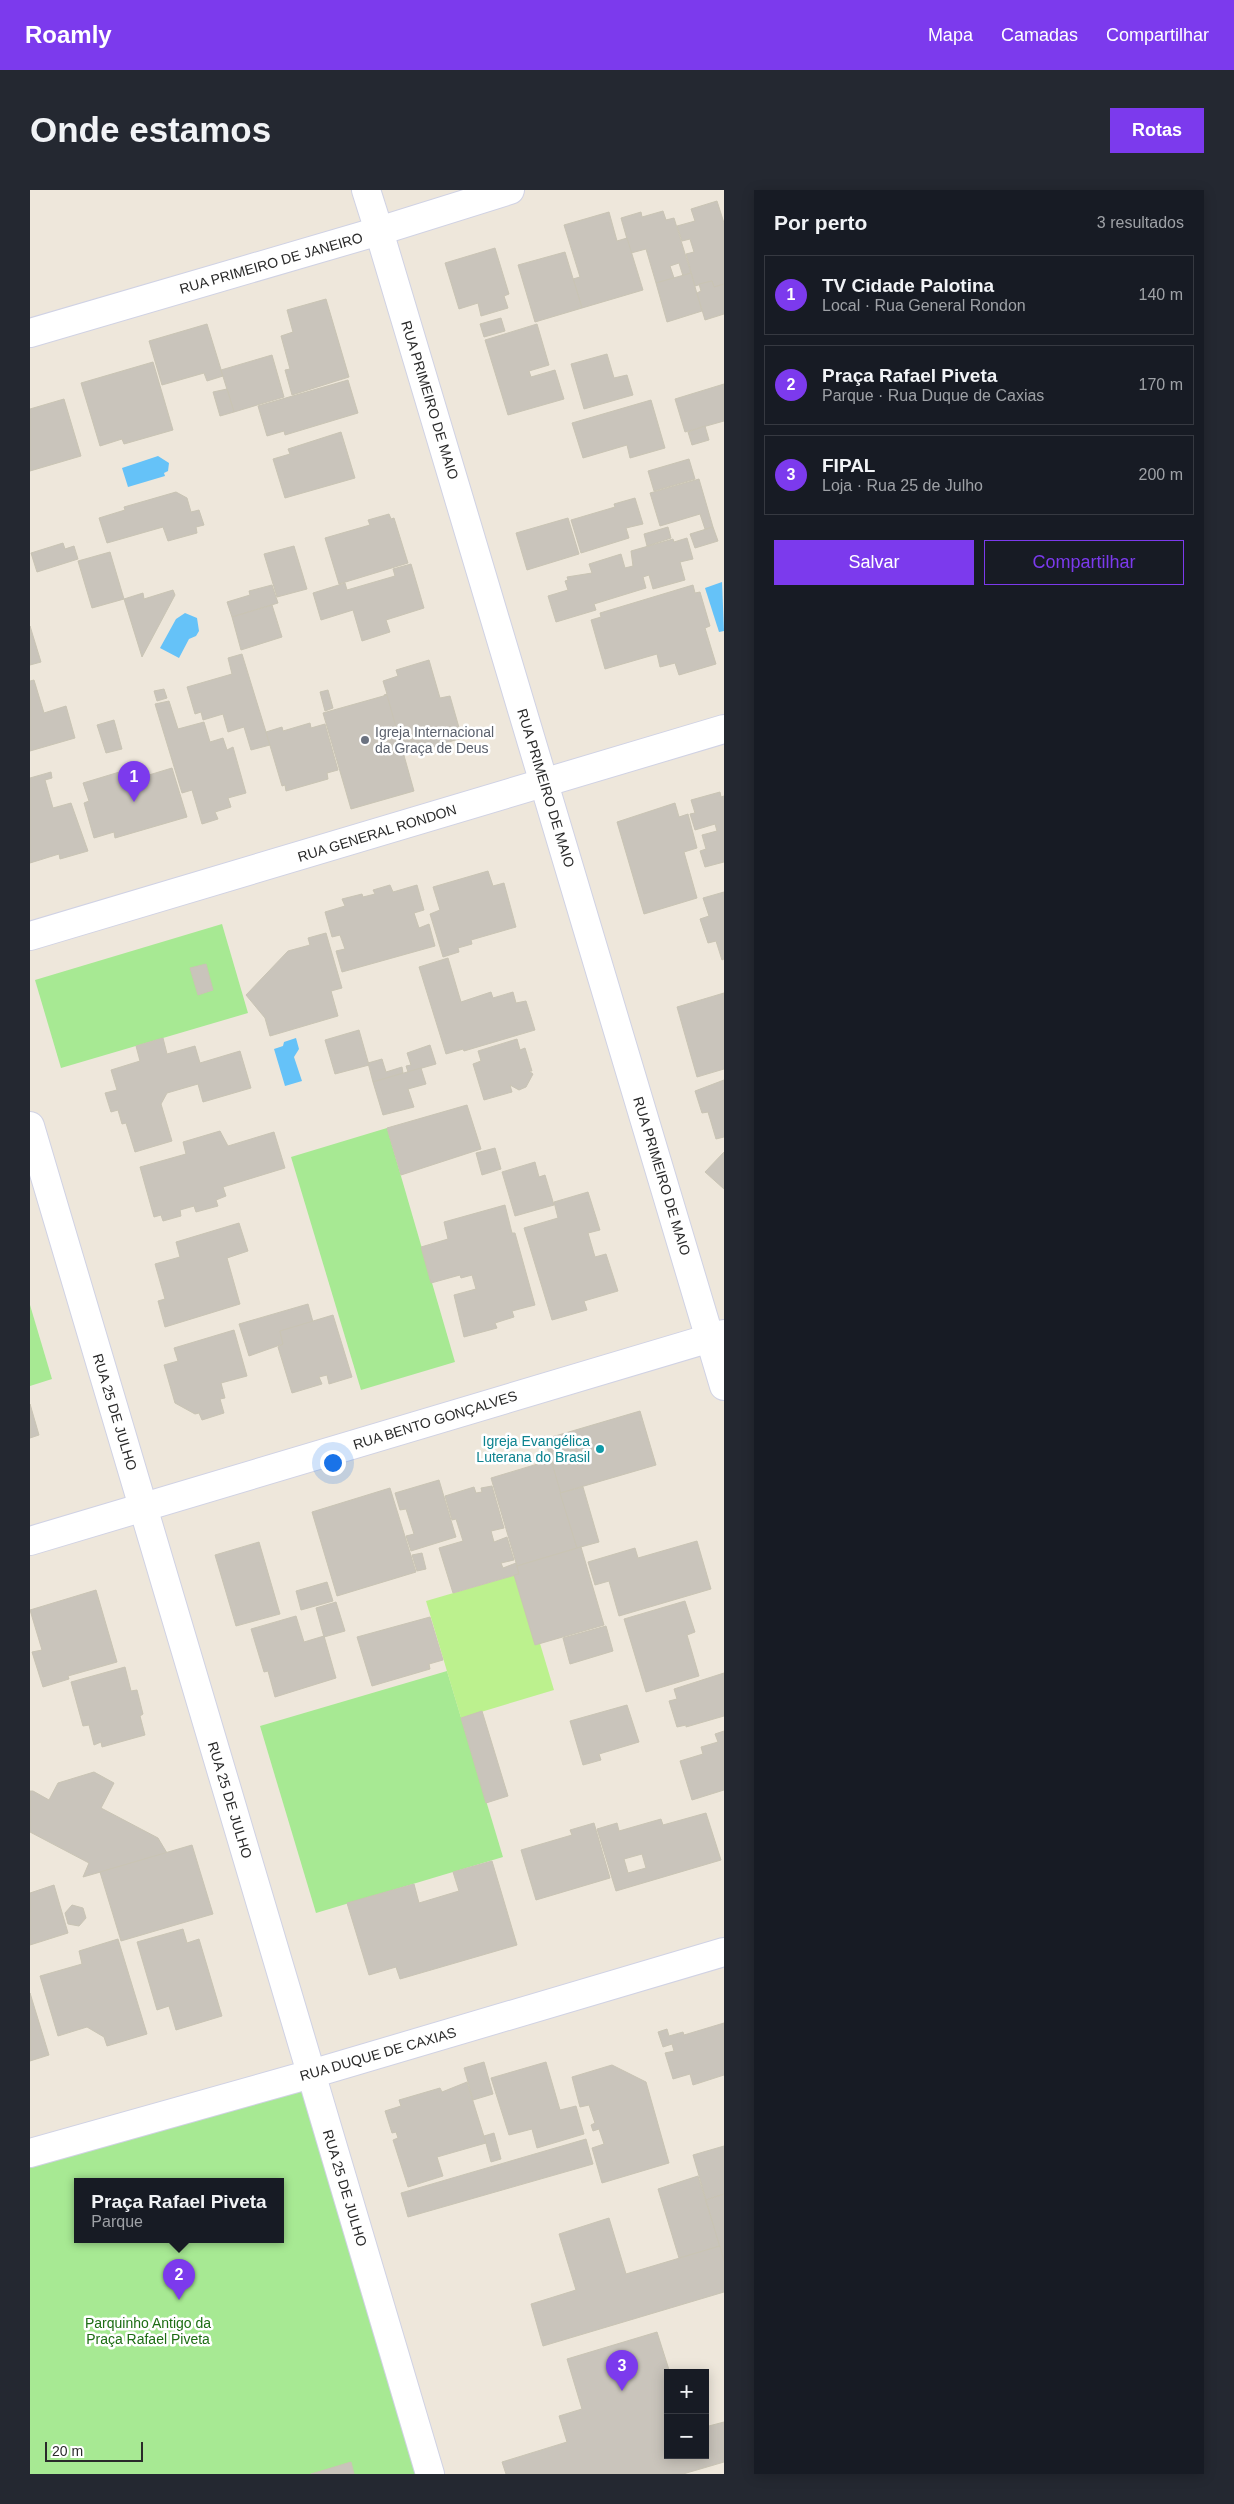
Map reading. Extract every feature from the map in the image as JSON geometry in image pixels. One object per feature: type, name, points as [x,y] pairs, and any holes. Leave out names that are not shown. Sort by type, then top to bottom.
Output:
[{"type":"street","name":"RUA PRIMEIRO DE MAIO","points":[[366,190],[545,782],[717,1336],[724,1386]]},
{"type":"street","name":"RUA PRIMEIRO DE JANEIRO","points":[[30,333],[379,231],[510,190]]},
{"type":"street","name":"RUA GENERAL RONDON","points":[[30,936],[724,729]]},
{"type":"street","name":"RUA 25 DE JULHO","points":[[30,1126],[430,2474]]},
{"type":"street","name":"RUA BENTO GONÇALVES","points":[[30,1541],[717,1336]]},
{"type":"street","name":"RUA DUQUE DE CAXIAS","points":[[30,2153],[311,2074],[724,1952]]},
{"type":"green space","points":[[222,924],[248,1013],[61,1068],[35,980]]},
{"type":"green space","points":[[387,1128],[455,1362],[361,1390],[291,1157]]},
{"type":"green space","points":[[30,1305],[52,1379],[30,1386]]},
{"type":"green space","points":[[519,1574],[554,1690],[461,1718],[426,1601]]},
{"type":"green space","points":[[447,1671],[503,1857],[316,1913],[260,1726]]},
{"type":"green space","name":"Parquinho Antigo da Praça Rafael Piveta","points":[[311,2074],[430,2474],[30,2474],[30,2153]]},
{"type":"water","points":[[158,456],[169,463],[168,471],[164,473],[165,476],[128,487],[122,468]]},
{"type":"water","points":[[722,582],[724,631],[719,632],[705,588]]},
{"type":"water","points":[[185,613],[197,618],[199,631],[196,636],[189,639],[179,658],[160,648],[176,619]]},
{"type":"water","points":[[296,1038],[299,1049],[294,1057],[302,1081],[285,1086],[274,1049],[283,1046],[284,1042]]},
{"type":"building","points":[[717,201],[724,223],[724,284],[714,287],[712,281],[695,286],[686,254],[694,252],[690,239],[682,241],[677,226],[695,221],[691,209]]},
{"type":"building","points":[[663,211],[666,220],[674,218],[691,273],[683,276],[679,263],[670,266],[674,278],[656,283],[646,249],[631,253],[621,218],[641,212],[642,217]]},
{"type":"building","points":[[609,212],[617,241],[627,238],[643,290],[582,308],[573,279],[580,277],[564,225]]},
{"type":"building","points":[[495,248],[509,294],[504,296],[508,308],[481,316],[478,303],[459,309],[445,263]]},
{"type":"building","points":[[565,252],[582,308],[535,322],[518,265]]},
{"type":"building","points":[[691,273],[702,311],[667,322],[656,283]]},
{"type":"building","points":[[712,281],[714,287],[724,284],[724,314],[705,320],[697,293],[701,291],[699,284]]},
{"type":"building","points":[[326,299],[349,377],[292,395],[285,370],[290,369],[281,336],[293,332],[287,310]]},
{"type":"building","points":[[501,318],[505,331],[484,337],[480,324]]},
{"type":"building","points":[[207,324],[223,376],[207,381],[204,373],[162,385],[149,341]]},
{"type":"building","points":[[537,324],[549,365],[529,371],[531,377],[555,370],[564,399],[508,415],[485,340]]},
{"type":"building","points":[[607,354],[614,378],[627,375],[633,395],[584,409],[571,364]]},
{"type":"building","points":[[272,355],[284,397],[234,412],[221,370]]},
{"type":"building","points":[[153,362],[173,430],[124,444],[122,439],[100,446],[81,383]]},
{"type":"building","points":[[348,380],[358,413],[285,435],[284,431],[267,436],[258,406]]},
{"type":"building","points":[[724,384],[724,421],[685,432],[675,399]]},
{"type":"building","points":[[227,389],[234,412],[220,416],[213,392]]},
{"type":"building","points":[[64,399],[81,456],[30,471],[30,409]]},
{"type":"building","points":[[651,400],[665,448],[630,458],[627,445],[583,458],[572,423]]},
{"type":"building","points":[[705,426],[709,440],[692,445],[688,432]]},
{"type":"building","points":[[341,432],[355,478],[285,498],[273,459],[290,454],[288,449]]},
{"type":"building","points":[[689,459],[695,479],[654,491],[648,471]]},
{"type":"building","points":[[699,479],[713,527],[705,529],[700,514],[660,526],[650,493]]},
{"type":"building","points":[[176,492],[187,498],[191,512],[199,510],[204,525],[196,527],[197,533],[168,541],[163,527],[107,543],[99,518],[125,510],[124,507]]},
{"type":"building","points":[[635,498],[643,524],[626,528],[629,538],[581,553],[571,520],[615,507],[614,504]]},
{"type":"building","points":[[389,514],[391,519],[394,518],[408,563],[339,584],[325,538],[370,525],[368,520]]},
{"type":"building","points":[[568,518],[579,554],[527,570],[516,533]]},
{"type":"building","points":[[668,527],[671,538],[647,546],[644,534]]},
{"type":"building","points":[[713,527],[718,541],[695,548],[690,534]]},
{"type":"building","points":[[687,538],[693,559],[680,562],[685,580],[653,589],[649,575],[643,577],[646,588],[594,604],[596,610],[556,622],[548,596],[568,590],[565,581],[568,580],[567,577],[592,573],[589,564],[621,554],[625,568],[633,566],[631,551],[673,539],[674,542]]},
{"type":"building","points":[[63,543],[65,549],[74,546],[78,559],[37,572],[31,553]]},
{"type":"building","points":[[294,546],[307,589],[277,597],[264,554]]},
{"type":"building","points":[[110,552],[124,599],[92,608],[78,561]]},
{"type":"building","points":[[411,564],[424,608],[386,620],[390,632],[362,641],[353,610],[321,620],[313,593],[345,583],[347,590],[395,576],[393,569]]},
{"type":"building","points":[[272,585],[278,603],[232,617],[227,602],[250,595],[249,591]]},
{"type":"building","points":[[693,585],[695,593],[700,592],[710,626],[705,628],[716,664],[679,675],[675,663],[660,667],[657,654],[605,669],[591,620],[601,617],[600,613]]},
{"type":"building","points":[[173,590],[175,595],[142,657],[124,599],[143,593],[144,599]]},
{"type":"building","points":[[272,605],[282,637],[241,650],[232,617]]},
{"type":"building","points":[[30,626],[41,662],[30,665]]},
{"type":"building","points":[[242,654],[270,745],[251,750],[244,727],[228,732],[223,714],[203,720],[201,712],[195,714],[187,687],[232,674],[228,658]]},
{"type":"building","points":[[429,660],[440,698],[450,696],[462,738],[426,749],[425,743],[401,750],[384,695],[387,694],[383,681],[398,676],[396,670]]},
{"type":"building","points":[[34,680],[44,713],[66,706],[75,738],[30,751],[30,681]]},
{"type":"building","points":[[164,689],[167,698],[157,701],[154,691]]},
{"type":"building","points":[[328,690],[333,708],[325,711],[320,692]]},
{"type":"building","name":"Igreja Internacional da Graça de Deus","points":[[387,695],[414,791],[351,809],[323,713]]},
{"type":"building","points":[[169,701],[178,729],[204,722],[210,742],[223,738],[227,750],[233,747],[246,793],[228,798],[231,807],[215,812],[218,819],[202,824],[192,790],[182,793],[155,704]]},
{"type":"building","points":[[114,720],[122,749],[106,753],[97,725]]},
{"type":"building","points":[[310,723],[311,728],[325,724],[338,770],[327,773],[328,779],[286,791],[285,785],[282,786],[266,732],[282,727],[283,731]]},
{"type":"building","points":[[136,767],[139,778],[172,768],[187,817],[115,838],[114,832],[94,838],[84,803],[89,801],[83,783]]},
{"type":"building","points":[[51,772],[52,778],[45,780],[53,808],[71,803],[88,851],[60,859],[59,854],[30,863],[30,778]]},
{"type":"building","points":[[720,792],[721,797],[724,796],[724,862],[705,867],[700,851],[706,849],[702,835],[717,831],[715,824],[695,830],[690,814],[695,813],[691,800]]},
{"type":"building","points":[[675,803],[679,817],[688,814],[697,848],[684,852],[697,898],[644,914],[617,822]]},
{"type":"building","points":[[488,871],[493,886],[504,883],[516,927],[471,940],[472,944],[458,948],[459,952],[443,957],[430,914],[440,910],[433,887]]},
{"type":"building","points":[[390,885],[393,892],[417,885],[424,910],[414,913],[419,928],[429,924],[435,946],[342,972],[336,951],[345,949],[340,935],[332,937],[325,912],[345,906],[342,899],[362,894],[363,897],[375,894],[373,890]]},
{"type":"building","points":[[724,892],[724,959],[722,960],[716,941],[708,943],[700,919],[709,916],[703,898]]},
{"type":"building","points":[[326,933],[342,988],[331,991],[338,1016],[270,1036],[265,1018],[246,995],[288,951],[310,945],[308,938]]},
{"type":"building","points":[[448,958],[461,1002],[491,992],[493,998],[513,992],[516,1003],[526,1001],[535,1030],[464,1051],[463,1049],[446,1054],[419,967]]},
{"type":"building","points":[[206,964],[213,990],[198,995],[190,968]]},
{"type":"building","points":[[724,993],[724,1069],[697,1077],[677,1007]]},
{"type":"building","points":[[359,1030],[369,1065],[335,1074],[325,1040]]},
{"type":"building","points":[[163,1038],[167,1054],[195,1046],[200,1063],[240,1051],[251,1088],[203,1102],[198,1084],[167,1093],[161,1104],[172,1141],[135,1152],[126,1123],[122,1124],[118,1110],[111,1112],[105,1093],[117,1090],[111,1070],[140,1061],[136,1046]]},
{"type":"building","points":[[517,1039],[520,1050],[525,1048],[532,1071],[529,1071],[533,1074],[526,1087],[519,1090],[510,1085],[512,1092],[484,1100],[473,1064],[481,1061],[478,1051]]},
{"type":"building","points":[[430,1045],[436,1064],[408,1072],[406,1066],[411,1065],[407,1053]]},
{"type":"building","points":[[382,1059],[386,1072],[402,1067],[403,1073],[373,1082],[368,1063]]},
{"type":"building","points":[[421,1068],[426,1084],[408,1089],[414,1107],[383,1115],[373,1082]]},
{"type":"building","points":[[724,1080],[724,1137],[716,1139],[708,1112],[702,1113],[695,1091]]},
{"type":"building","points":[[467,1105],[481,1149],[401,1175],[387,1128]]},
{"type":"building","points":[[220,1131],[228,1146],[274,1132],[285,1168],[223,1187],[226,1196],[216,1200],[218,1206],[196,1212],[194,1206],[180,1210],[181,1216],[163,1221],[161,1215],[154,1217],[140,1167],[186,1154],[183,1142]]},
{"type":"building","points":[[495,1148],[501,1169],[482,1175],[476,1153]]},
{"type":"building","points":[[724,1152],[724,1189],[705,1172]]},
{"type":"building","points":[[535,1162],[539,1177],[545,1175],[554,1205],[515,1216],[502,1172]]},
{"type":"building","points":[[588,1192],[600,1230],[588,1233],[595,1257],[606,1254],[618,1291],[584,1301],[587,1310],[552,1320],[524,1228],[558,1218],[554,1202]]},
{"type":"building","points":[[505,1205],[512,1233],[515,1233],[535,1305],[512,1311],[514,1317],[495,1323],[497,1328],[464,1337],[454,1295],[476,1289],[472,1275],[461,1278],[460,1275],[431,1283],[421,1247],[448,1239],[444,1222]]},
{"type":"building","points":[[239,1223],[248,1251],[227,1258],[240,1304],[165,1327],[158,1301],[165,1299],[155,1264],[180,1257],[176,1242]]},
{"type":"building","points":[[308,1304],[313,1322],[280,1331],[283,1344],[249,1356],[239,1324]]},
{"type":"building","points":[[333,1315],[352,1377],[329,1384],[327,1375],[319,1377],[322,1384],[292,1393],[278,1347],[283,1344],[280,1331]]},
{"type":"building","points":[[234,1330],[247,1376],[221,1383],[225,1398],[220,1399],[224,1413],[202,1420],[199,1413],[195,1414],[175,1403],[164,1365],[178,1361],[174,1348]]},
{"type":"building","points":[[30,1404],[39,1435],[30,1438]]},
{"type":"building","name":"Igreja Evangélica Luterana do Brasil","points":[[640,1411],[656,1465],[560,1493],[545,1439]]},
{"type":"building","points":[[551,1460],[577,1548],[517,1566],[491,1478]]},
{"type":"building","points":[[439,1480],[456,1537],[411,1551],[406,1536],[414,1534],[406,1509],[400,1510],[395,1493]]},
{"type":"building","points":[[492,1486],[504,1528],[491,1531],[494,1542],[507,1537],[514,1560],[501,1563],[503,1568],[516,1563],[519,1574],[453,1593],[439,1548],[463,1541],[456,1519],[452,1520],[445,1496],[474,1487],[476,1493],[482,1492],[481,1488]]},
{"type":"building","points":[[583,1487],[599,1542],[577,1548],[560,1493]]},
{"type":"building","points":[[390,1488],[416,1572],[337,1596],[312,1512]]},
{"type":"building","points":[[697,1541],[711,1589],[619,1616],[609,1581],[595,1585],[588,1562],[635,1548],[638,1558]]},
{"type":"building","points":[[259,1542],[280,1614],[236,1626],[215,1555]]},
{"type":"building","points":[[581,1547],[604,1625],[535,1645],[514,1575],[519,1574],[517,1566]]},
{"type":"building","points":[[422,1553],[426,1569],[417,1571],[412,1555]]},
{"type":"building","points":[[327,1582],[333,1601],[301,1610],[296,1591]]},
{"type":"building","points":[[96,1590],[117,1662],[68,1676],[69,1679],[43,1687],[32,1652],[42,1650],[30,1610]]},
{"type":"building","points":[[685,1601],[695,1632],[687,1635],[699,1676],[646,1692],[624,1619]]},
{"type":"building","points":[[336,1602],[345,1631],[324,1637],[316,1608]]},
{"type":"building","points":[[296,1616],[304,1642],[324,1636],[336,1678],[275,1697],[268,1671],[264,1672],[251,1629]]},
{"type":"building","points":[[430,1617],[443,1660],[429,1664],[430,1669],[372,1686],[357,1637]]},
{"type":"building","points":[[606,1626],[613,1651],[570,1664],[563,1638]]},
{"type":"building","points":[[125,1667],[131,1691],[137,1690],[143,1714],[140,1716],[145,1735],[102,1747],[101,1742],[94,1745],[89,1725],[83,1726],[71,1682]]},
{"type":"building","points":[[724,1673],[724,1716],[686,1727],[686,1725],[677,1727],[669,1701],[677,1699],[674,1689]]},
{"type":"building","points":[[627,1705],[639,1742],[599,1754],[601,1760],[583,1765],[570,1721]]},
{"type":"building","points":[[482,1711],[508,1796],[486,1803],[461,1718]]},
{"type":"building","points":[[724,1731],[724,1790],[692,1800],[680,1761],[703,1754],[701,1747],[718,1742],[715,1734]]},
{"type":"building","points":[[94,1772],[114,1783],[101,1808],[158,1838],[167,1853],[83,1877],[89,1863],[30,1832],[30,1791],[49,1800],[58,1783]]},
{"type":"building","points":[[706,1813],[721,1860],[616,1891],[597,1829],[617,1823],[619,1831],[661,1819],[663,1825]],"holes":[[[642,1854],[646,1868],[628,1873],[624,1859]]]},
{"type":"building","points":[[594,1823],[610,1878],[536,1900],[521,1850],[572,1835],[570,1830]]},
{"type":"building","points":[[192,1845],[213,1914],[121,1941],[100,1872]]},
{"type":"building","points":[[492,1861],[517,1945],[400,1979],[396,1967],[369,1975],[347,1903],[414,1884],[419,1903],[459,1891],[453,1872]]},
{"type":"building","points":[[54,1885],[68,1933],[30,1945],[30,1893]]},
{"type":"building","points":[[72,1905],[83,1908],[86,1918],[79,1926],[68,1924],[65,1913]]},
{"type":"building","points":[[183,1929],[187,1943],[199,1939],[222,2016],[176,2030],[169,2006],[157,2010],[137,1942]]},
{"type":"building","points":[[118,1939],[147,2034],[107,2046],[104,2037],[87,2027],[58,2036],[40,1976],[82,1964],[79,1951]]},
{"type":"building","points":[[30,1993],[49,2055],[30,2061]]},
{"type":"building","points":[[724,2023],[724,2075],[693,2085],[690,2074],[673,2079],[665,2053],[674,2051],[672,2044],[663,2047],[658,2032],[667,2029],[669,2036],[683,2032],[684,2035]]},
{"type":"building","points":[[484,2062],[493,2094],[473,2100],[464,2068]]},
{"type":"building","points":[[546,2062],[560,2110],[576,2106],[584,2134],[537,2148],[532,2129],[509,2135],[491,2078]]},
{"type":"building","points":[[612,2065],[646,2082],[669,2163],[602,2183],[592,2148],[604,2144],[599,2129],[593,2131],[591,2125],[595,2123],[589,2105],[580,2107],[572,2077]]},
{"type":"building","points":[[467,2082],[486,2143],[437,2157],[443,2176],[408,2187],[393,2140],[398,2138],[396,2132],[392,2133],[385,2111],[401,2106],[399,2100],[440,2088],[442,2092]]},
{"type":"building","points":[[494,2133],[501,2159],[491,2162],[484,2136]]},
{"type":"building","points":[[586,2139],[593,2164],[408,2217],[401,2193]]},
{"type":"building","points":[[724,2146],[724,2194],[706,2200],[693,2155]]},
{"type":"building","points":[[698,2176],[720,2246],[679,2258],[658,2189]]},
{"type":"building","points":[[724,2194],[724,2261],[706,2200]]},
{"type":"building","points":[[609,2218],[626,2274],[720,2246],[724,2261],[724,2292],[543,2346],[531,2304],[576,2290],[559,2234]]},
{"type":"building","points":[[657,2332],[669,2369],[664,2369],[664,2459],[709,2459],[709,2426],[724,2422],[724,2462],[683,2474],[506,2474],[502,2462],[567,2442],[559,2416],[582,2409],[567,2359]]},
{"type":"building","points":[[351,2462],[354,2474],[311,2474]]},
{"type":"place","name":"Igreja Internacional da Graça de Deus","points":[[365,740]]},
{"type":"place","name":"TV Cidade Palotina","points":[[134,802]]},
{"type":"place","name":"Igreja Evangélica Luterana do Brasil","points":[[600,1449]]},
{"type":"place","name":"Praça Rafael Piveta","points":[[179,2300]]},
{"type":"place","name":"FIPAL","points":[[622,2391]]}]
